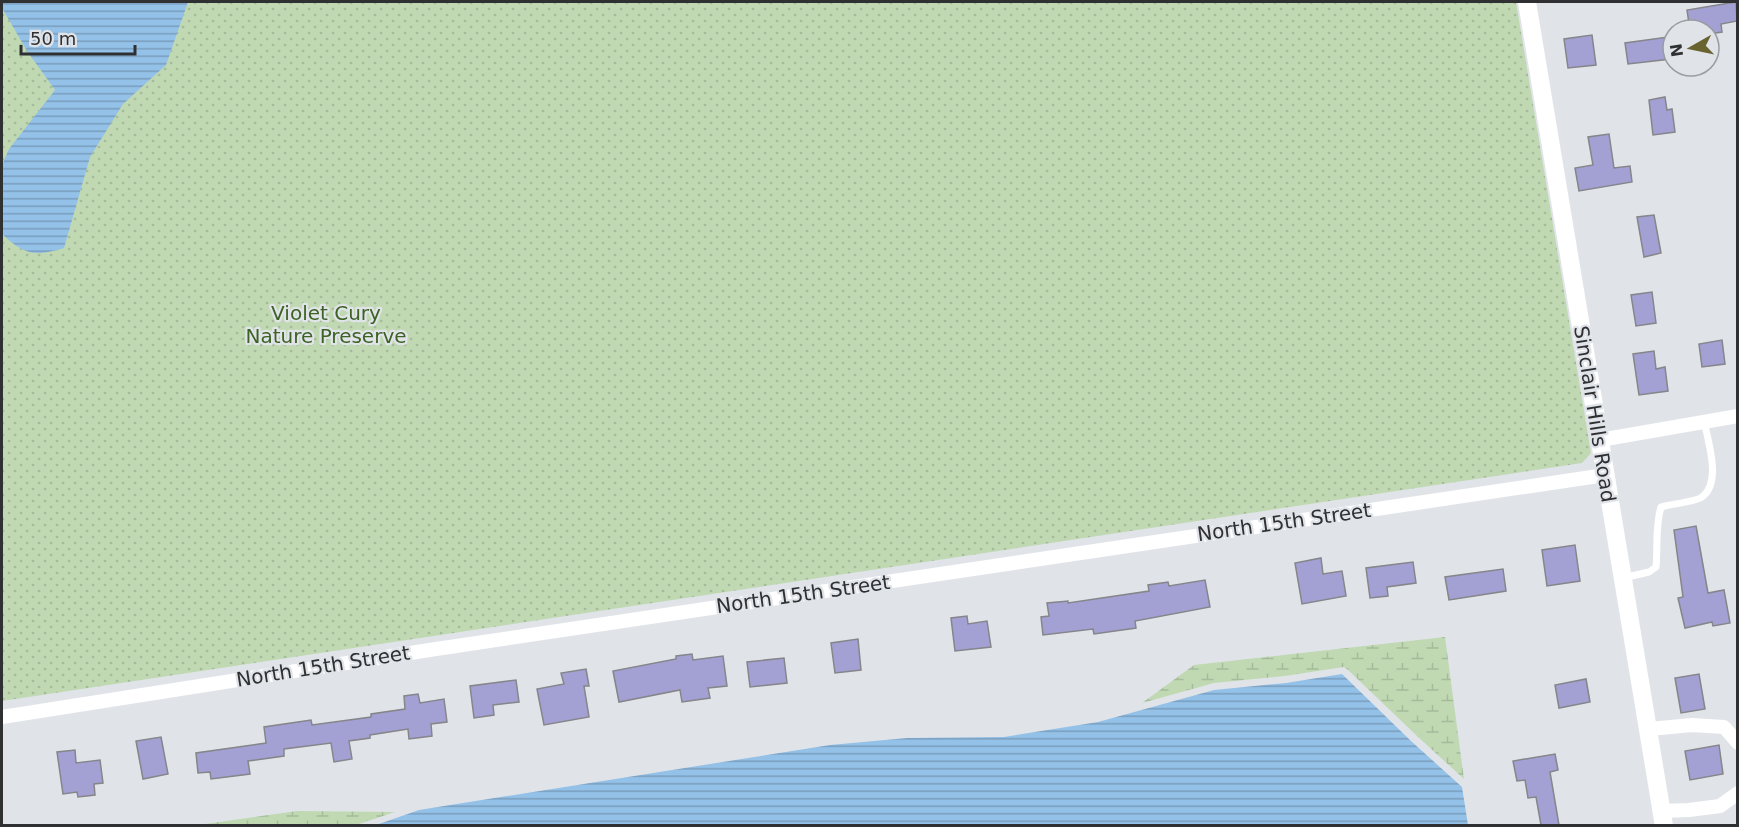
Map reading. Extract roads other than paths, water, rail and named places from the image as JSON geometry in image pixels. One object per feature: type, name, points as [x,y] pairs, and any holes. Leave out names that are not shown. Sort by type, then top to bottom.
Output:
[{"type":"street","name":"Sinclair Hills Road","points":[[1527,2],[1663,818]]},
{"type":"street","points":[[1600,440],[1737,416]]},
{"type":"street","name":"North 15th Street","points":[[2,717],[471,643],[1605,475]]},
{"type":"street","points":[[1649,729],[1692,725],[1724,728],[1737,743]]},
{"type":"street","points":[[1663,818],[1689,810],[1720,806],[1737,793]]},
{"type":"lane","points":[[1623,579],[1649,572],[1656,567],[1658,546],[1656,522],[1661,507],[1701,498],[1710,488],[1713,469],[1704,422]]},
{"type":"water","points":[[2,2],[188,2],[166,65],[123,104],[90,157],[64,248],[45,253],[24,250],[2,234],[2,165],[9,149],[55,90],[27,51],[2,8]]},
{"type":"water","points":[[1342,674],[1462,787],[1468,825],[376,825],[419,810],[830,745],[907,738],[1004,737],[1098,722],[1214,690],[1286,683]]},
{"type":"park label","name":"Violet Cury Nature Preserve","points":[[326,324]]}]
